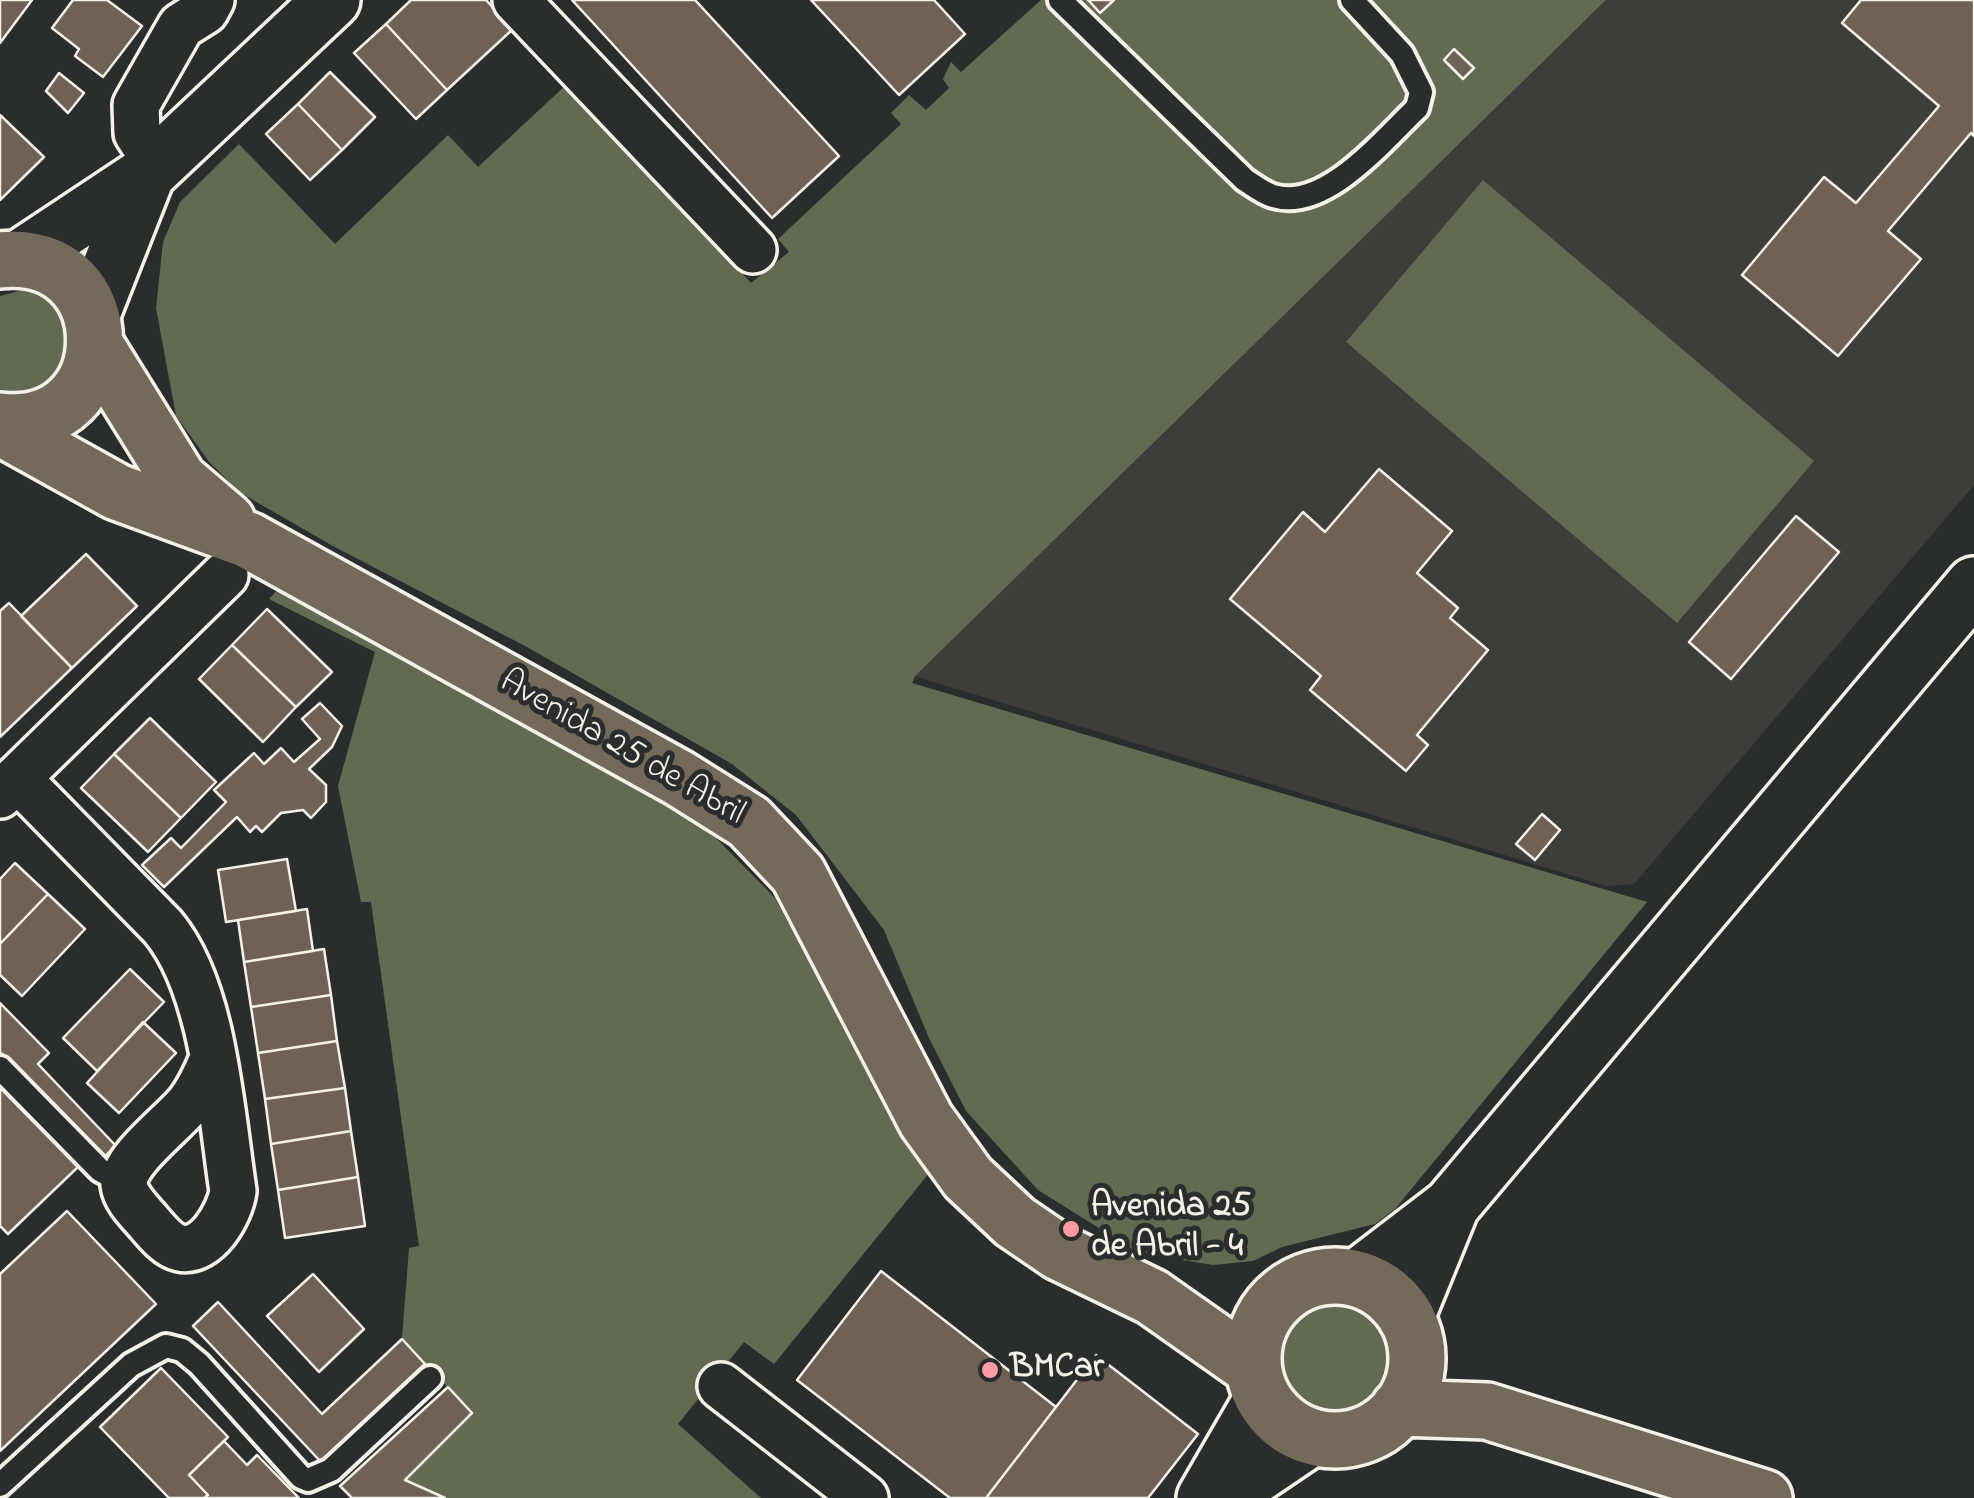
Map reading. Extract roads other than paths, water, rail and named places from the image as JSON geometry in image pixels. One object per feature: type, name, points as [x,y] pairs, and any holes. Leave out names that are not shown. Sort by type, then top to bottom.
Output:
[{"type":"main road","name":"Avenida 25 de Abril","points":[[10,259],[43,263],[64,275],[80,292],[94,330],[179,480],[237,558]]},
{"type":"main road","name":"Avenida 25 de Abril","points":[[0,424],[30,422],[55,412],[76,394],[90,372],[94,330]]},
{"type":"main road","name":"Avenida 25 de Abril","points":[[0,424],[237,558],[680,778],[749,822],[798,874],[926,1120],[968,1178],[1014,1222],[1059,1252],[1152,1297],[1258,1383],[1276,1415],[1293,1429],[1312,1436]]},
{"type":"main road","points":[[1258,1383],[1253,1346],[1270,1307],[1288,1290],[1309,1280],[1357,1278],[1385,1294],[1412,1333],[1487,1410]]},
{"type":"main road","name":"Avenida 25 de Abril","points":[[1152,1297],[1270,1307]]},
{"type":"main road","points":[[1312,1436],[1336,1440],[1360,1436],[1382,1425],[1399,1408],[1413,1380],[1412,1333]]},
{"type":"main road","points":[[1399,1408],[1487,1410],[1764,1498]]},
{"type":"street","points":[[10,259],[152,169],[332,0]]},
{"type":"street","points":[[516,0],[753,250]]},
{"type":"street","points":[[202,4],[205,30],[176,84],[180,99],[202,123]]},
{"type":"street","points":[[94,330],[152,169],[138,133],[136,105],[181,26],[202,4]]},
{"type":"street","points":[[212,1060],[191,1100],[140,1153],[128,1168],[124,1183],[131,1202],[146,1220],[170,1244],[184,1249],[199,1245],[224,1220],[234,1191],[212,1060],[194,978],[181,948],[9,786],[237,558]]},
{"type":"street","points":[[1357,1278],[1451,1206],[1974,585]]},
{"type":"street","points":[[1412,1333],[1451,1206]]},
{"type":"street","points":[[1205,1498],[1258,1383]]},
{"type":"street","points":[[721,1386],[865,1498]]},
{"type":"street","points":[[1222,1498],[1312,1436]]},
{"type":"lane","points":[[1060,0],[1245,180],[1272,196],[1289,198],[1309,196],[1338,182],[1417,108],[1421,92],[1402,54],[1352,0]]},
{"type":"lane","points":[[0,1068],[100,1170],[124,1183]]},
{"type":"lane","points":[[0,1485],[132,1365],[166,1346],[182,1350],[199,1364],[308,1480],[332,1470],[430,1378]]},
{"type":"place","name":"Avenida 25 de Abril - 4","points":[[1071,1229]]},
{"type":"place","name":"BMCar","points":[[990,1370]]}]
